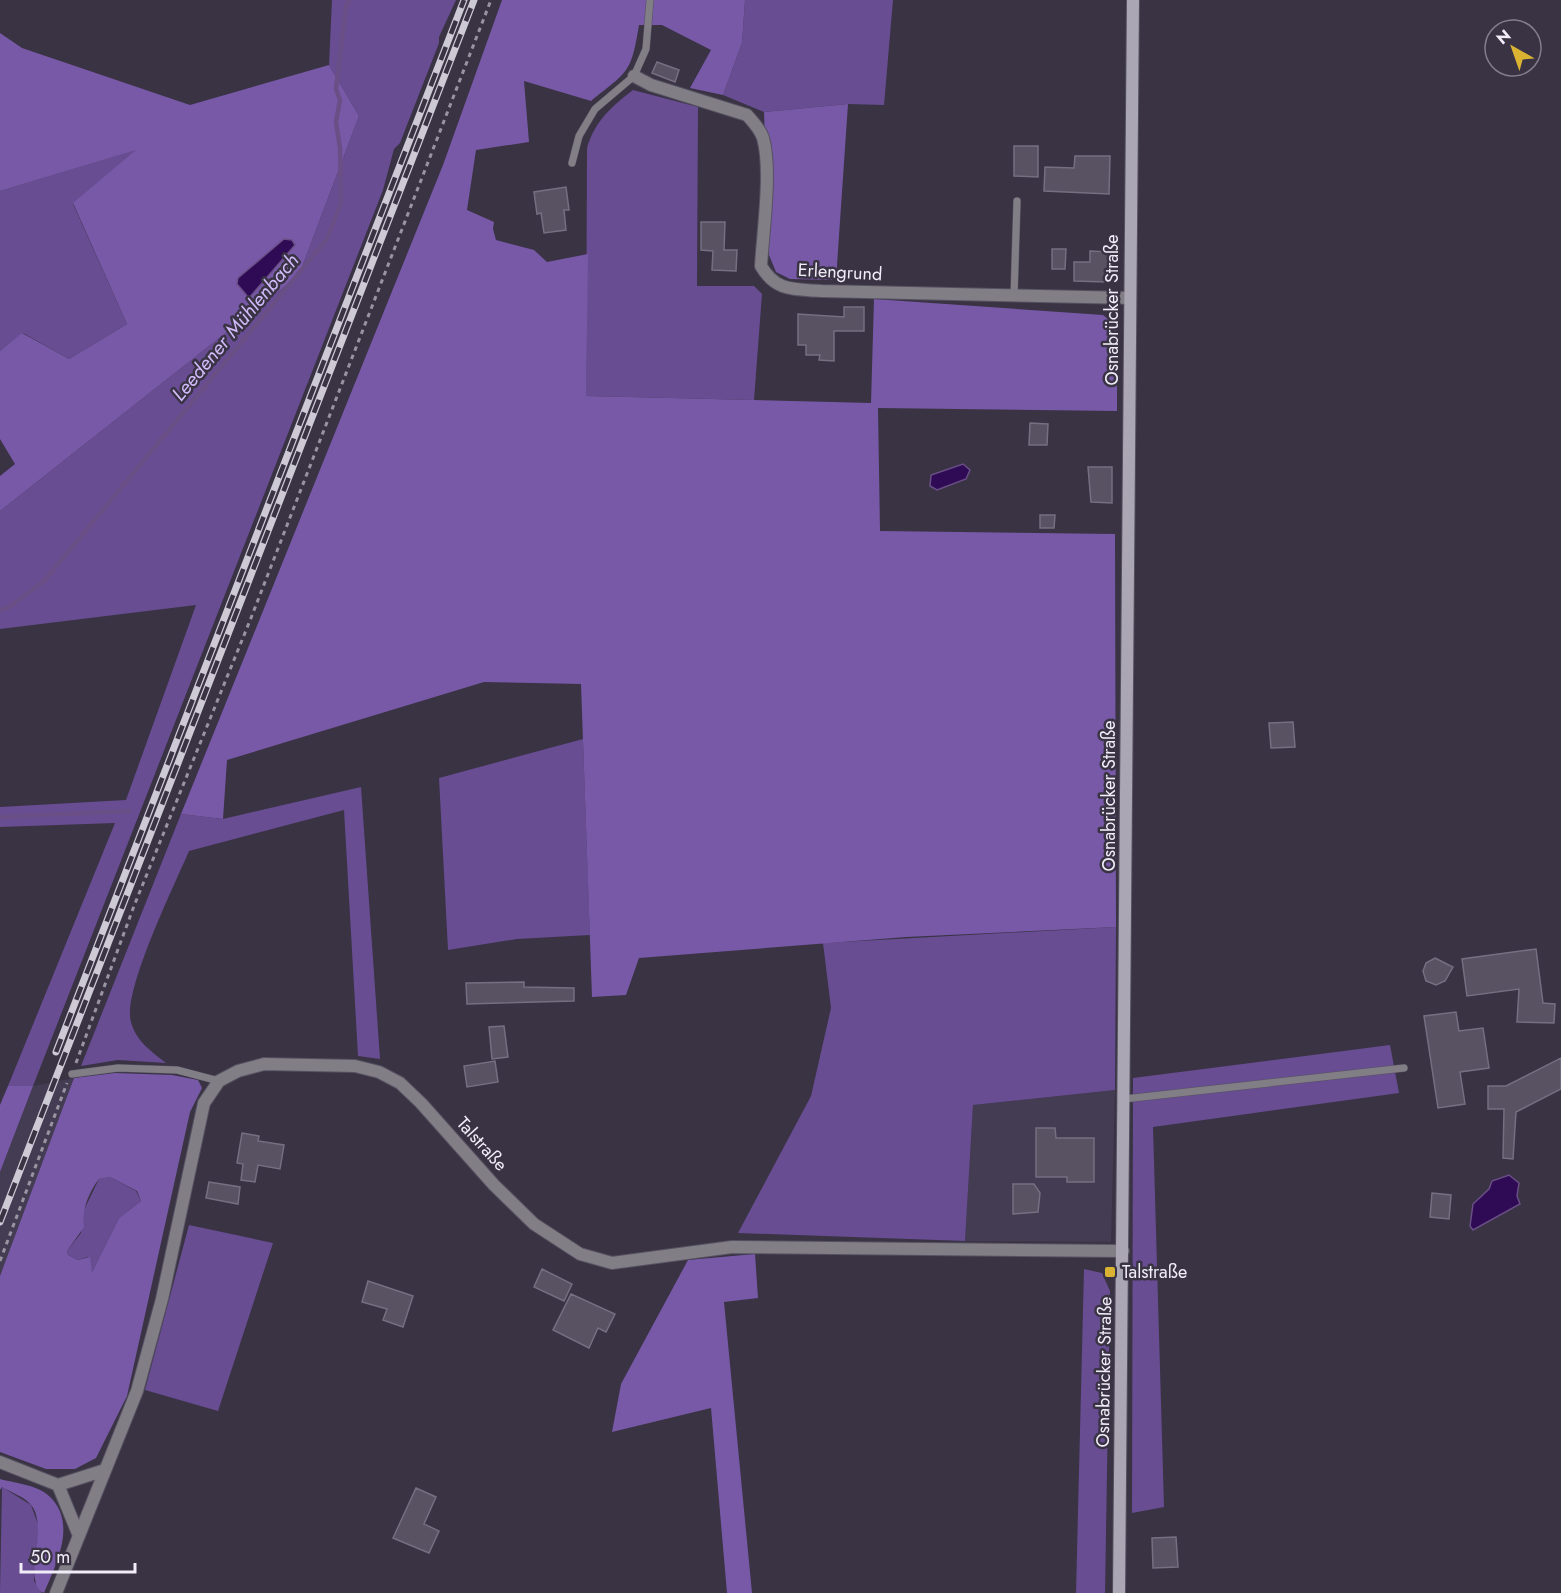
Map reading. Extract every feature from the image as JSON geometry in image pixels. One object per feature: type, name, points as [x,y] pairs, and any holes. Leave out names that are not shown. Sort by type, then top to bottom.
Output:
[{"type":"main road","name":"Osnabrücker Straße","points":[[1119,1593],[1132,0]]},
{"type":"street","name":"Erlengrund","points":[[634,76],[651,86],[747,115],[758,127],[764,141],[766,167],[761,266],[769,280],[782,287],[822,291],[1130,298]]},
{"type":"street","name":"Talstraße","points":[[219,1081],[238,1071],[264,1064],[355,1066],[379,1072],[400,1083],[421,1103],[494,1185],[534,1224],[579,1254],[612,1263],[732,1247],[1123,1251]]},
{"type":"street","points":[[56,1593],[137,1391],[162,1299],[204,1103],[219,1081]]},
{"type":"street","points":[[0,1462],[58,1485],[105,1470]]},
{"type":"street","points":[[58,1485],[79,1536]]},
{"type":"lane","points":[[572,164],[579,136],[595,110],[634,76],[646,49],[650,0]]},
{"type":"lane","points":[[1014,296],[1017,201]]},
{"type":"lane","points":[[72,1074],[118,1068],[177,1070],[219,1081]]},
{"type":"lane","points":[[1124,1099],[1404,1068]]},
{"type":"path","points":[[0,1261],[62,1092],[72,1074],[135,906],[246,629],[491,0]]},
{"type":"shaded area","points":[[332,0],[456,0],[439,37],[439,43],[400,143],[394,149],[383,190],[33,1086],[8,1086],[115,823],[0,827],[0,807],[126,800],[196,605],[0,629],[0,511],[299,275],[359,116],[329,65]]},
{"type":"shaded area","points":[[502,0],[745,0],[742,43],[723,95],[690,88],[711,50],[662,25],[639,25],[633,53],[626,70],[591,101],[524,81],[529,142],[476,150],[467,210],[494,222],[496,240],[534,250],[547,262],[588,254],[586,396],[871,403],[874,299],[1103,315],[1117,326],[1117,411],[878,408],[880,531],[1115,534],[1116,927],[906,937],[639,958],[626,995],[592,997],[581,684],[484,682],[227,760],[223,819],[181,814],[443,165]]},
{"type":"shaded area","points":[[745,0],[893,0],[884,105],[848,104],[764,112],[723,95],[742,43]]},
{"type":"shaded area","points":[[0,33],[22,48],[190,105],[329,65],[359,116],[299,275],[0,511],[0,476],[15,464],[0,439],[0,351],[22,333],[69,359],[127,324],[73,203],[136,150],[0,191]]},
{"type":"shaded area","points":[[633,90],[698,107],[697,286],[754,286],[762,294],[754,400],[586,396],[587,148],[599,122]]},
{"type":"shaded area","points":[[848,104],[836,280],[790,279],[776,272],[769,255],[764,112]]},
{"type":"shaded area","points":[[138,149],[73,204],[127,324],[69,359],[23,333],[0,351],[0,191]]},
{"type":"shaded area","points":[[284,239],[292,240],[295,245],[249,298],[237,284],[238,278]]},
{"type":"shaded area","points":[[963,464],[970,470],[966,479],[937,490],[930,486],[931,475]]},
{"type":"shaded area","points":[[583,739],[590,935],[517,939],[448,950],[439,778]]},
{"type":"shaded area","points":[[361,787],[380,1059],[358,1056],[344,810],[189,851],[151,938],[134,987],[130,1007],[131,1022],[136,1035],[166,1063],[118,1060],[81,1066],[181,814],[223,819]]},
{"type":"shaded area","points":[[1116,927],[1115,1090],[973,1105],[965,1241],[738,1233],[811,1096],[831,1008],[823,943]]},
{"type":"shaded area","points":[[1390,1045],[1399,1093],[1153,1127],[1164,1507],[1132,1513],[1133,1078]]},
{"type":"shaded area","points":[[115,1073],[172,1075],[198,1080],[202,1088],[190,1112],[127,1396],[96,1458],[75,1469],[46,1469],[0,1452],[0,1276],[74,1078]],"holes":[[[110,1177],[137,1191],[141,1201],[119,1218],[92,1272],[90,1257],[78,1260],[68,1255],[67,1251],[84,1227],[87,1202],[99,1179]]]},
{"type":"shaded area","points":[[74,1078],[0,1276],[0,1172],[33,1086]]},
{"type":"shaded area","points":[[8,1086],[33,1086],[0,1172],[0,1105]]},
{"type":"shaded area","points":[[1115,1090],[1111,1242],[965,1241],[973,1105]]},
{"type":"shaded area","points":[[1509,1175],[1519,1183],[1517,1196],[1520,1204],[1473,1230],[1470,1226],[1473,1204],[1489,1189],[1492,1181]]},
{"type":"shaded area","points":[[110,1177],[136,1191],[141,1201],[119,1218],[92,1272],[88,1257],[78,1260],[68,1255],[67,1251],[81,1233],[82,1214],[99,1179]]},
{"type":"shaded area","points":[[189,1225],[273,1243],[218,1411],[145,1390]]},
{"type":"shaded area","points":[[755,1254],[758,1298],[724,1302],[752,1593],[727,1593],[711,1408],[612,1432],[621,1384],[688,1260]]},
{"type":"shaded area","points":[[1084,1269],[1102,1273],[1110,1291],[1105,1593],[1076,1593]]},
{"type":"shaded area","points":[[0,1479],[44,1492],[58,1507],[62,1518],[62,1544],[44,1593],[38,1588],[35,1579],[38,1527],[36,1515],[31,1505],[25,1500],[2,1487],[0,1490]]},
{"type":"shaded area","points":[[2,1487],[31,1505],[39,1527],[34,1581],[42,1593],[0,1593]]},
{"type":"building","points":[[657,62],[679,70],[675,82],[652,73]]},
{"type":"building","points":[[1014,146],[1038,146],[1038,177],[1014,176]]},
{"type":"building","points":[[1075,156],[1110,156],[1109,194],[1044,191],[1045,167],[1074,168]]},
{"type":"building","points":[[566,187],[569,210],[564,210],[566,230],[544,233],[541,213],[537,214],[534,192]]},
{"type":"building","points":[[701,222],[725,222],[724,250],[737,250],[736,271],[712,270],[713,251],[701,250]]},
{"type":"building","points":[[1052,249],[1066,249],[1065,269],[1052,269]]},
{"type":"building","points":[[1090,251],[1108,252],[1107,282],[1074,281],[1074,262],[1090,262]]},
{"type":"building","points":[[844,307],[864,307],[864,331],[834,331],[834,361],[819,360],[820,355],[806,355],[806,345],[798,345],[798,314],[844,317]]},
{"type":"building","points":[[1030,423],[1048,424],[1047,445],[1029,445]]},
{"type":"building","points":[[1088,467],[1112,467],[1112,503],[1091,502]]},
{"type":"building","points":[[1040,515],[1055,515],[1054,528],[1040,528]]},
{"type":"building","points":[[1293,722],[1295,747],[1271,748],[1269,723]]},
{"type":"building","points":[[1536,949],[1543,1003],[1555,1004],[1554,1023],[1517,1022],[1519,989],[1467,996],[1462,959]]},
{"type":"building","points":[[1435,958],[1453,967],[1445,981],[1436,985],[1426,981],[1423,971],[1426,963]]},
{"type":"building","points":[[524,982],[524,987],[574,988],[574,1001],[467,1004],[466,983]]},
{"type":"building","points":[[1456,1012],[1459,1031],[1483,1028],[1489,1068],[1460,1072],[1465,1104],[1438,1108],[1424,1016]]},
{"type":"building","points":[[504,1026],[508,1057],[492,1059],[489,1027]]},
{"type":"building","points":[[1561,1058],[1561,1089],[1516,1112],[1513,1159],[1503,1158],[1504,1109],[1488,1109],[1488,1086],[1506,1086]]},
{"type":"building","points":[[495,1061],[498,1082],[467,1087],[464,1066]]},
{"type":"building","points":[[1036,1128],[1055,1128],[1056,1138],[1094,1138],[1094,1182],[1067,1182],[1067,1177],[1036,1177]]},
{"type":"building","points":[[242,1133],[259,1136],[258,1141],[284,1145],[280,1169],[258,1165],[255,1182],[241,1180],[243,1164],[237,1163]]},
{"type":"building","points":[[209,1182],[240,1187],[238,1204],[206,1198]]},
{"type":"building","points":[[1013,1184],[1034,1184],[1040,1193],[1038,1212],[1013,1214]]},
{"type":"building","points":[[1432,1193],[1451,1195],[1449,1219],[1430,1217]]},
{"type":"building","points":[[542,1269],[572,1284],[564,1301],[534,1287]]},
{"type":"building","points":[[368,1281],[413,1296],[403,1327],[383,1320],[387,1309],[362,1302]]},
{"type":"building","points":[[571,1294],[615,1314],[606,1332],[598,1328],[589,1348],[553,1330]]},
{"type":"building","points":[[416,1488],[436,1497],[424,1524],[439,1531],[429,1553],[393,1538]]},
{"type":"building","points":[[1176,1537],[1178,1567],[1153,1568],[1152,1538]]},
{"type":"waterway","name":"Leedener Mühlenbach","points":[[0,610],[9,607],[44,581],[327,239],[341,203],[340,148],[336,122],[340,100],[336,89],[346,6],[349,0]]},
{"type":"waterway","points":[[0,817],[129,811]]},
{"type":"railway","points":[[56,1052],[464,0]]},
{"type":"railway","points":[[0,1222],[474,0]]},
{"type":"place","name":"Talstraße","points":[[1110,1272]]}]
